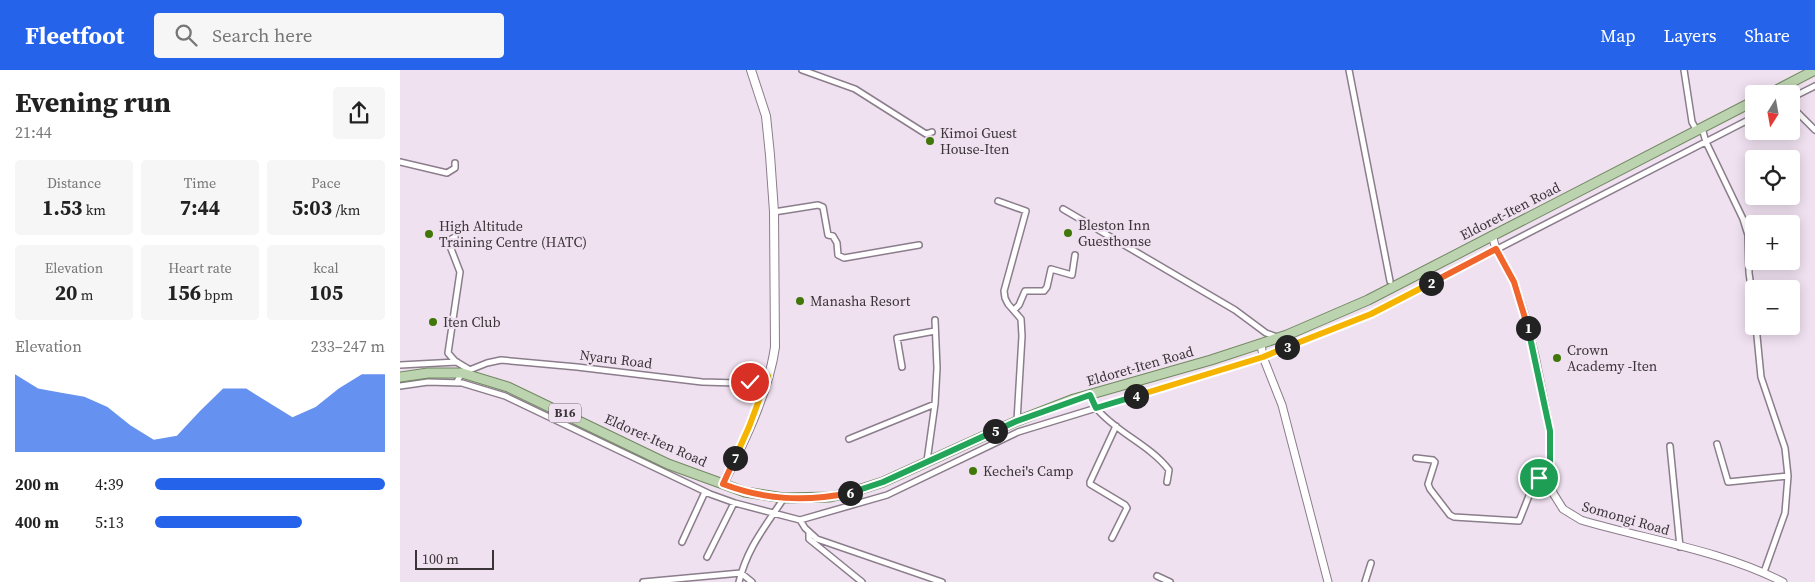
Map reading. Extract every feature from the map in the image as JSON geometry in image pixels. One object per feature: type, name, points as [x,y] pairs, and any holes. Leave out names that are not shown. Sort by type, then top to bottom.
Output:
[{"type":"main road","points":[[723,484],[749,427],[769,373],[776,347],[774,212],[766,116],[751,70]]},
{"type":"main road","points":[[1790,85],[1814,70]]},
{"type":"main road","name":"Eldoret-Iten Road","points":[[400,377],[466,371],[508,387],[571,416],[668,464],[745,492],[784,498],[830,497],[883,482],[1017,421],[1090,395],[1279,338],[1368,300],[1745,107]]},
{"type":"street","points":[[802,70],[855,89],[926,134],[932,132]]},
{"type":"street","points":[[1349,70],[1390,280]]},
{"type":"street","points":[[1684,70],[1692,122],[1706,142],[1743,219],[1748,235],[1751,280]]},
{"type":"street","points":[[1800,94],[1815,86]]},
{"type":"street","points":[[1800,115],[1815,130]]},
{"type":"street","points":[[400,386],[428,382],[462,383],[505,396],[705,492],[734,503],[800,520],[887,495],[1018,432],[1263,357],[1371,314],[1745,122]]},
{"type":"street","points":[[400,162],[447,173],[455,168],[455,163]]},
{"type":"street","points":[[998,201],[1026,211],[1004,291],[1005,298],[1020,319],[1022,336],[1017,421]]},
{"type":"street","points":[[774,212],[818,205],[823,207],[828,235],[833,236],[837,243],[838,255],[844,258],[919,245]]},
{"type":"street","points":[[1062,209],[1235,310],[1266,333],[1279,338]]},
{"type":"street","name":"Somongi Road","points":[[1492,235],[1496,249],[1514,282],[1535,356],[1550,431],[1550,470],[1553,493],[1558,503],[1572,516],[1727,559],[1764,572],[1783,582]]},
{"type":"street","points":[[455,237],[448,241],[460,272],[448,353],[466,371],[456,383]]},
{"type":"street","points":[[1014,310],[1019,305],[1025,291],[1044,291],[1047,287],[1051,269],[1072,275],[1075,256]]},
{"type":"street","points":[[927,462],[935,404],[937,368],[935,320]]},
{"type":"street","points":[[902,367],[897,338],[936,331]]},
{"type":"street","points":[[1757,335],[1761,377],[1785,448],[1788,476],[1786,514],[1764,572]]},
{"type":"street","points":[[1261,344],[1263,357],[1282,406],[1328,582]]},
{"type":"street","name":"Nyaru Road","points":[[466,371],[486,363],[502,360],[521,360],[702,382],[750,382],[769,373]]},
{"type":"street","points":[[400,365],[457,362]]},
{"type":"street","points":[[1090,395],[1096,408],[1163,462],[1169,470],[1167,482]]},
{"type":"street","points":[[849,439],[935,404]]},
{"type":"street","points":[[567,426],[571,416]]},
{"type":"street","points":[[1112,538],[1128,508],[1090,484],[1090,482],[1116,426]]},
{"type":"street","points":[[1717,444],[1728,482],[1788,476]]},
{"type":"street","points":[[1670,446],[1680,547]]},
{"type":"street","points":[[1416,458],[1432,460],[1434,462],[1428,484],[1450,515],[1454,517],[1519,521],[1534,483],[1550,470]]},
{"type":"street","points":[[682,542],[705,492]]},
{"type":"street","points":[[739,582],[745,559],[784,498]]},
{"type":"street","points":[[708,557],[734,503]]},
{"type":"street","points":[[800,520],[809,533],[817,540],[942,582]]},
{"type":"street","points":[[809,533],[809,539],[862,582]]},
{"type":"street","points":[[1365,582],[1371,563]]},
{"type":"street","points":[[643,582],[741,573],[752,582]]},
{"type":"street","points":[[1157,576],[1170,582]]},
{"type":"place","name":"Kimoi Guest House-Iten","points":[[930,141]]},
{"type":"place","name":"Bleston Inn Guesthonse","points":[[1068,233]]},
{"type":"place","name":"High Altitude Training Centre (HATC)","points":[[429,234]]},
{"type":"place","name":"Manasha Resort","points":[[800,301]]},
{"type":"place","name":"Iten Club","points":[[433,322]]},
{"type":"place","name":"Crown Academy -Iten","points":[[1557,358]]},
{"type":"place","name":"Kechei's Camp","points":[[973,471]]},
{"type":"route","points":[[750,382],[768,376],[749,427],[723,484],[745,492],[774,497],[804,499],[830,497],[883,482],[1017,421],[1074,400],[1090,395],[1096,408],[1263,357],[1371,314],[1496,249],[1514,282],[1525,316],[1550,431],[1550,470],[1539,478]]}]
